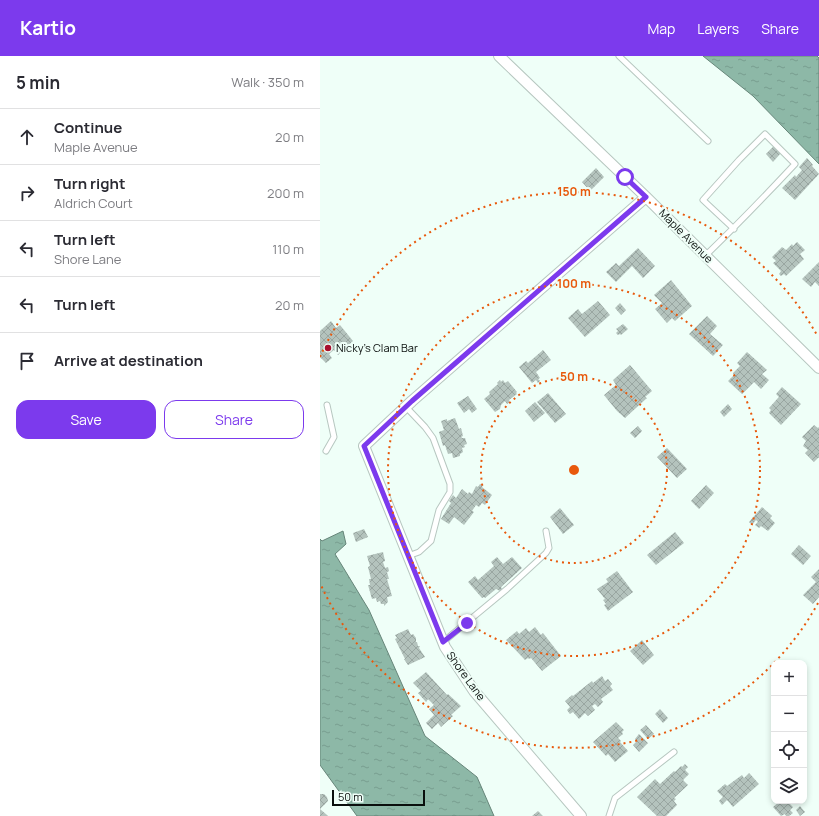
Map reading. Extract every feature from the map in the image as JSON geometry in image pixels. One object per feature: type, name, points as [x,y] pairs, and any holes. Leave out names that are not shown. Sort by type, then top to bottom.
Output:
[{"type":"street","name":"Maple Avenue","points":[[499,56],[646,197],[819,368]]},
{"type":"street","points":[[406,407],[646,197]]},
{"type":"street","name":"Shore Lane","points":[[406,407],[364,446],[443,642],[474,691],[581,816]]},
{"type":"lane","points":[[619,56],[708,141]]},
{"type":"lane","points":[[705,256],[734,228],[795,164],[766,134],[739,160],[703,200],[734,228]]},
{"type":"lane","points":[[326,451],[334,437],[327,405]]},
{"type":"lane","points":[[406,407],[433,438],[450,484],[450,492],[439,510],[431,541],[419,552],[408,556]]},
{"type":"lane","points":[[443,642],[507,589],[546,553],[549,548],[546,531]]},
{"type":"lane","points":[[609,816],[615,798],[674,752]]},
{"type":"water","points":[[703,56],[817,56],[819,58],[819,164],[753,96]]},
{"type":"water","points":[[343,531],[346,544],[335,554],[369,610],[425,736],[477,777],[494,816],[357,816],[320,765],[320,539],[322,541]]},
{"type":"building","points":[[774,146],[781,153],[773,162],[766,154]]},
{"type":"building","points":[[807,158],[819,174],[795,200],[782,188],[802,170],[799,167]]},
{"type":"building","points":[[596,168],[604,177],[590,191],[582,182]]},
{"type":"building","points":[[797,242],[805,250],[800,254],[804,259],[786,276],[784,274],[781,276],[779,274],[781,271],[773,263],[776,261],[772,257],[782,247],[786,250],[792,244],[793,246]]},
{"type":"building","points":[[638,248],[655,266],[643,278],[632,266],[616,282],[606,272],[616,263],[619,266]]},
{"type":"building","points":[[819,262],[819,286],[815,282],[811,287],[802,279]]},
{"type":"building","points":[[671,280],[692,306],[675,321],[672,318],[667,323],[655,309],[662,303],[654,295]]},
{"type":"building","points":[[598,301],[610,315],[585,337],[568,318],[578,309],[582,314]]},
{"type":"building","points":[[620,303],[626,310],[621,315],[615,308]]},
{"type":"building","points":[[707,316],[717,326],[710,334],[723,345],[713,356],[689,334]]},
{"type":"building","points":[[331,321],[336,328],[340,325],[353,341],[338,355],[334,350],[329,354],[332,358],[326,363],[320,357],[320,331]]},
{"type":"building","points":[[623,324],[628,329],[621,335],[618,335],[616,333],[618,331],[616,329]]},
{"type":"building","points":[[543,350],[551,360],[536,372],[540,378],[538,379],[540,381],[538,383],[536,380],[532,383],[519,367],[526,361],[528,363]]},
{"type":"building","points":[[747,352],[767,370],[762,374],[769,380],[761,389],[754,382],[742,394],[728,381],[740,366],[737,363]]},
{"type":"building","points":[[630,365],[652,391],[645,397],[647,398],[625,418],[604,395],[616,385],[613,380]]},
{"type":"building","points":[[500,380],[501,382],[503,380],[505,383],[508,381],[517,394],[509,400],[510,402],[507,404],[505,401],[501,405],[500,409],[495,412],[484,399],[490,394],[489,392],[498,384],[497,383]]},
{"type":"building","points":[[782,387],[801,404],[781,425],[769,413],[771,410],[769,408],[779,397],[776,394]]},
{"type":"building","points":[[548,393],[566,414],[555,423],[537,402]]},
{"type":"building","points":[[468,396],[477,409],[472,413],[469,409],[464,413],[457,403]]},
{"type":"building","points":[[535,402],[545,413],[534,422],[525,411]]},
{"type":"building","points":[[728,404],[732,409],[724,417],[720,412]]},
{"type":"building","points":[[455,418],[459,429],[461,428],[463,436],[461,437],[465,438],[467,444],[462,448],[463,452],[460,456],[453,458],[452,453],[448,454],[445,445],[443,446],[439,432],[444,430],[441,421],[447,419],[447,421]]},
{"type":"building","points":[[814,425],[818,428],[819,427],[819,458],[814,462],[805,453],[808,450],[803,446],[806,441],[802,437]]},
{"type":"building","points":[[638,426],[642,431],[635,438],[630,433]]},
{"type":"building","points":[[667,448],[687,469],[677,478],[657,457]]},
{"type":"building","points":[[480,484],[483,485],[482,487],[492,495],[485,505],[482,503],[479,507],[476,505],[472,511],[474,512],[464,525],[454,517],[449,524],[441,519],[451,503],[449,501],[453,495],[456,498],[462,489],[468,494],[469,492],[472,494],[476,486],[478,487]]},
{"type":"building","points":[[706,485],[714,493],[699,509],[691,501]]},
{"type":"building","points":[[762,507],[772,516],[770,518],[775,523],[768,531],[761,526],[759,528],[755,525],[758,522],[756,520],[752,525],[749,522]]},
{"type":"building","points":[[560,508],[574,525],[563,534],[550,517]]},
{"type":"building","points":[[364,529],[368,537],[356,542],[353,533]]},
{"type":"building","points":[[675,532],[684,543],[656,565],[647,555]]},
{"type":"building","points":[[799,545],[811,556],[803,565],[791,554]]},
{"type":"building","points":[[383,552],[385,561],[383,562],[385,568],[388,567],[389,571],[387,572],[389,579],[387,579],[392,596],[387,597],[388,602],[384,606],[384,604],[381,604],[380,601],[377,602],[376,598],[372,599],[368,585],[370,585],[369,579],[371,579],[368,567],[370,566],[367,556]]},
{"type":"building","points":[[497,557],[503,564],[512,557],[522,568],[501,587],[502,589],[500,591],[496,589],[485,598],[482,598],[468,582],[475,576],[478,580],[494,566],[491,562]]},
{"type":"building","points":[[819,569],[819,597],[813,604],[803,595],[816,582],[811,577]]},
{"type":"building","points":[[617,571],[633,592],[608,611],[604,605],[606,604],[603,600],[605,599],[597,589],[608,582],[606,579]]},
{"type":"building","points":[[535,627],[541,635],[543,633],[561,656],[542,671],[531,658],[525,660],[506,640],[517,631],[519,634],[526,628],[529,632]]},
{"type":"building","points":[[408,629],[411,635],[413,634],[416,638],[416,642],[418,646],[420,646],[419,648],[425,657],[408,665],[395,639],[397,638],[395,635]]},
{"type":"building","points":[[642,640],[654,655],[643,665],[630,651]]},
{"type":"building","points":[[426,672],[447,695],[448,694],[461,706],[441,727],[438,723],[432,729],[426,723],[434,715],[429,709],[434,705],[428,699],[426,702],[418,693],[421,691],[413,683]]},
{"type":"building","points":[[602,676],[605,681],[608,679],[612,684],[610,686],[613,690],[601,699],[603,702],[598,707],[595,704],[592,706],[595,710],[588,716],[585,713],[579,719],[573,712],[570,714],[567,710],[570,707],[565,701],[592,681],[593,683]]},
{"type":"building","points":[[660,709],[668,718],[663,723],[655,714]]},
{"type":"building","points":[[616,722],[624,730],[622,732],[623,734],[618,738],[628,751],[615,762],[608,754],[606,756],[593,742]]},
{"type":"building","points":[[646,725],[654,734],[648,739],[640,730]]},
{"type":"building","points":[[639,734],[648,743],[639,752],[633,745],[637,741],[635,739]]},
{"type":"building","points":[[685,764],[688,767],[685,770],[689,774],[683,780],[688,785],[674,798],[676,799],[674,801],[677,805],[666,816],[657,816],[637,797],[655,779],[660,784],[674,771],[675,772]]},
{"type":"building","points":[[749,773],[759,784],[733,807],[727,800],[722,805],[719,801],[723,797],[717,791],[725,784],[727,786],[742,775],[744,778]]},
{"type":"building","points":[[320,794],[324,794],[328,801],[320,809]]},
{"type":"building","points":[[776,804],[790,804],[793,807],[790,810],[793,813],[789,816],[786,816],[785,814],[781,816],[773,807]]},
{"type":"building","points":[[800,806],[805,812],[800,816],[796,810]]},
{"type":"building","points":[[320,809],[328,816],[320,816]]},
{"type":"building","points":[[538,811],[543,816],[532,816]]},
{"type":"place","name":"Nicky's Clam Bar","points":[[328,348]]},
{"type":"route","points":[[467,623],[443,642],[364,446],[412,401],[646,197],[625,177]]}]
